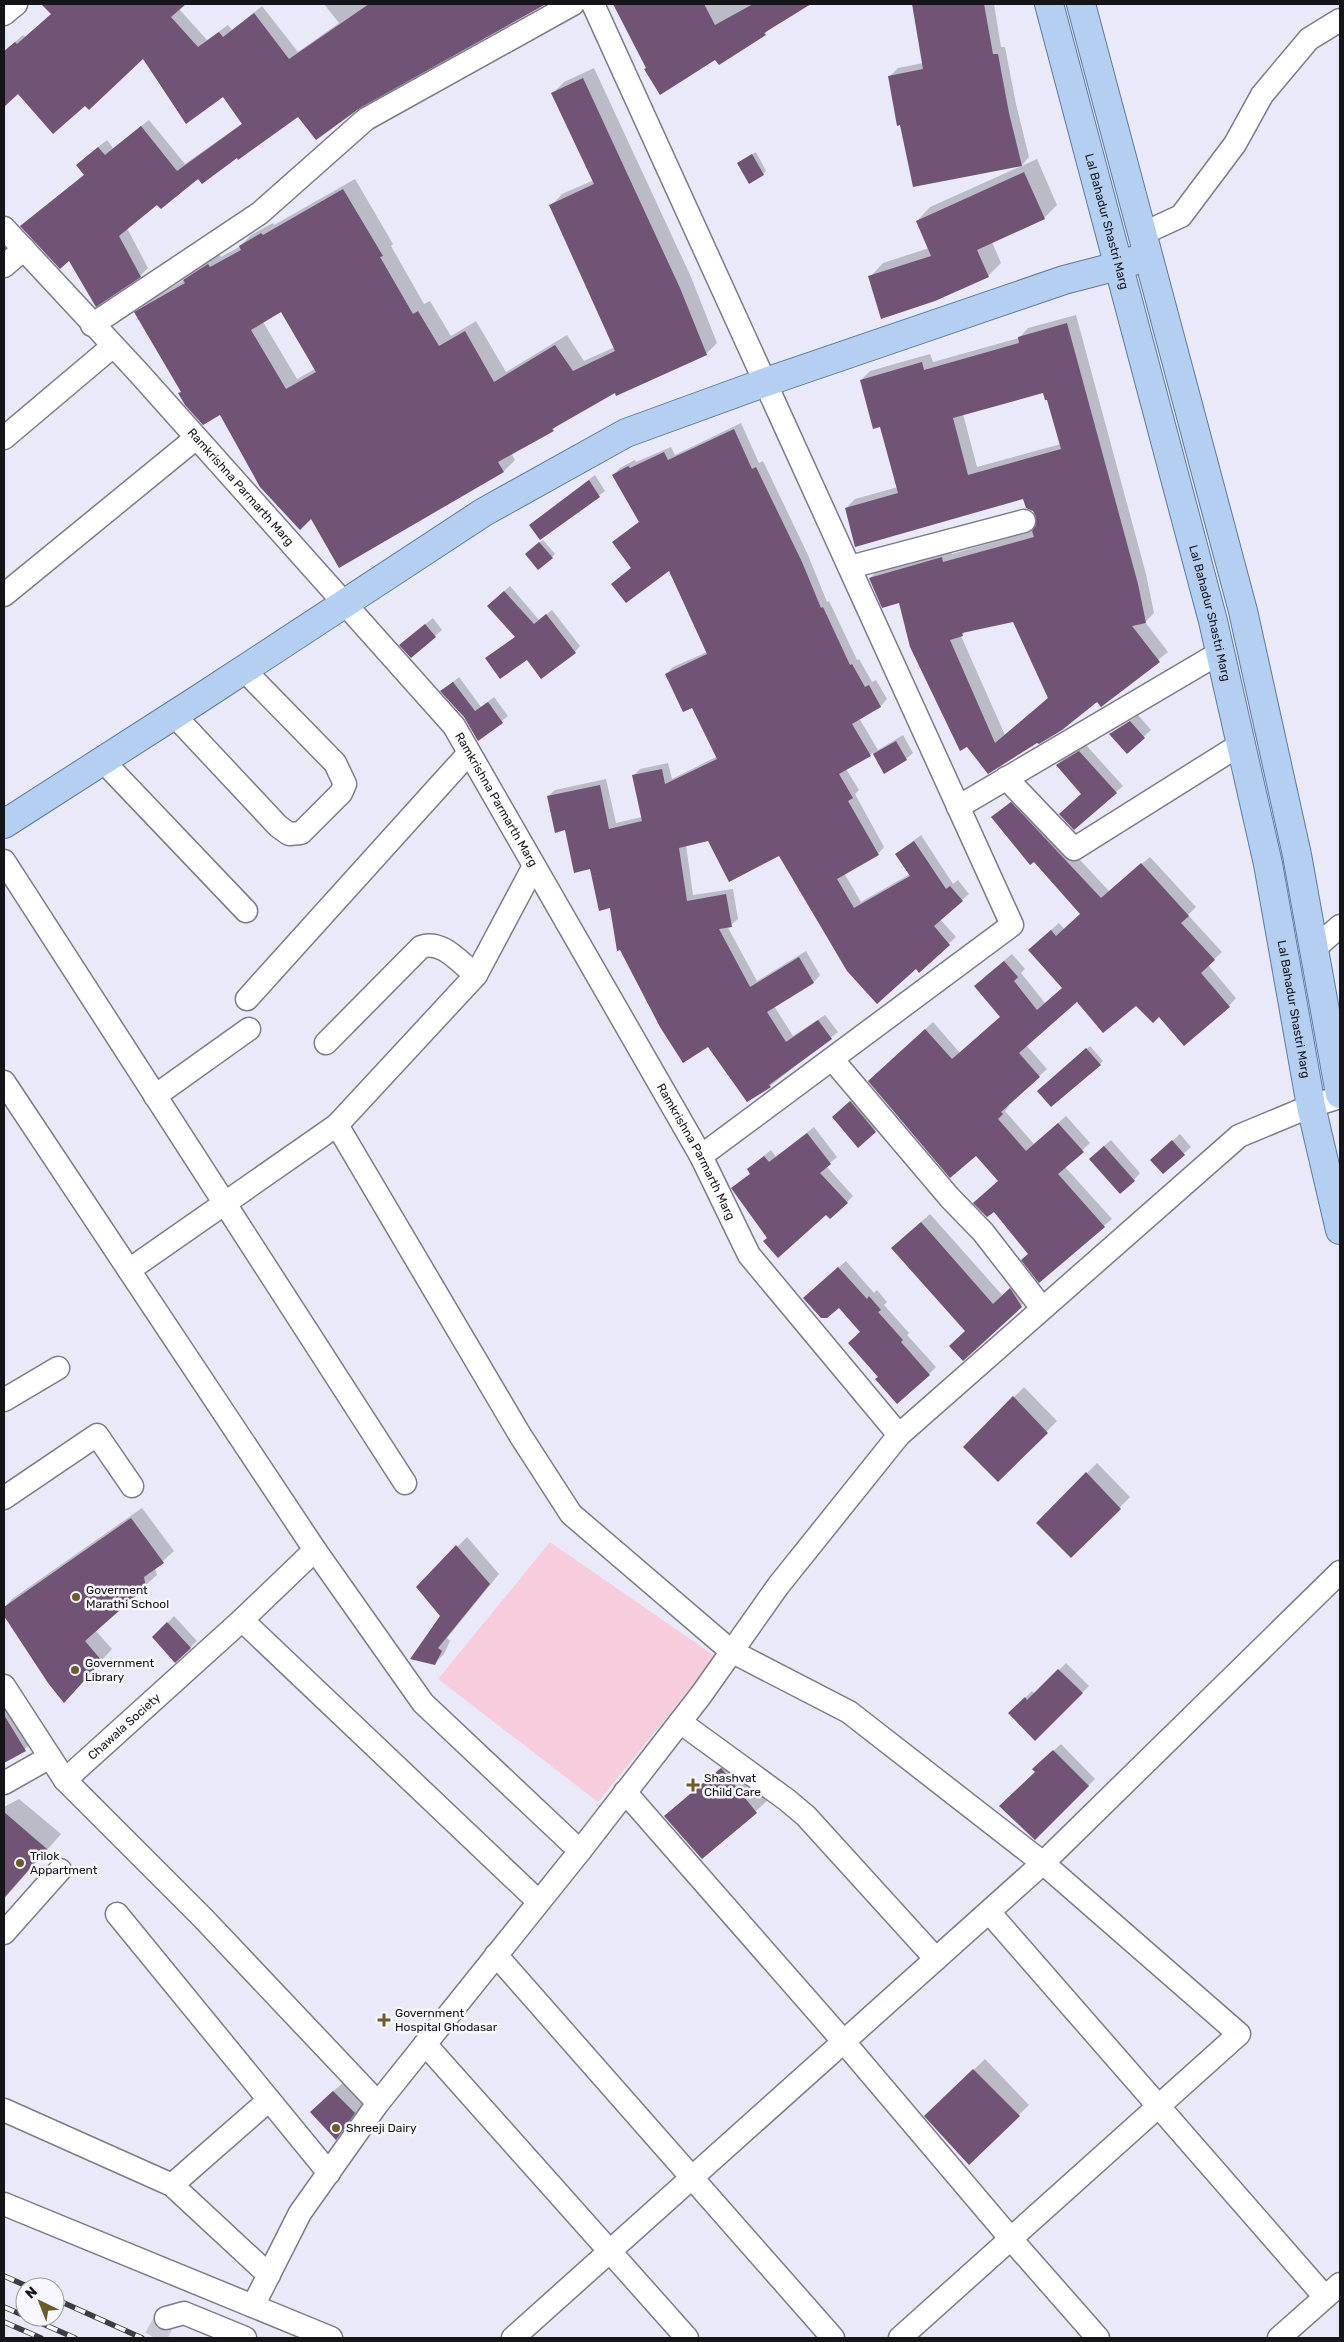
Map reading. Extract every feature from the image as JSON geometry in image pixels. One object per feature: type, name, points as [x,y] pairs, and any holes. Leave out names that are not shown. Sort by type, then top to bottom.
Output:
[{"type":"main road","name":"Lal Bahadur Shastri Marg","points":[[1050,4],[1221,652],[1268,864],[1311,1106],[1340,1230]]},
{"type":"main road","points":[[1082,4],[1144,245],[1243,611],[1298,855],[1340,1096]]},
{"type":"main road","points":[[4,824],[174,716],[484,512],[626,433],[766,382],[1064,280],[1118,266],[1144,245]]},
{"type":"street","points":[[4,14],[16,4]]},
{"type":"street","points":[[92,325],[260,213],[366,119],[573,4]]},
{"type":"street","points":[[593,4],[1012,925],[701,1156]]},
{"type":"street","points":[[1144,245],[1181,216],[1235,144],[1262,95],[1308,39],[1340,20]]},
{"type":"street","name":"Ramkrishna Parmarth Marg","points":[[4,228],[113,346],[454,726],[701,1156],[749,1255],[899,1435]]},
{"type":"street","points":[[4,266],[24,249]]},
{"type":"street","points":[[4,438],[113,346]]},
{"type":"street","points":[[4,595],[196,438]]},
{"type":"street","points":[[850,566],[1024,522]]},
{"type":"street","points":[[958,807],[1221,652]]},
{"type":"street","points":[[174,716],[278,826],[289,834],[301,833],[341,793],[345,784],[335,764],[244,670]]},
{"type":"street","points":[[1006,778],[1074,849],[1241,744]]},
{"type":"street","points":[[247,999],[470,753]]},
{"type":"street","points":[[103,761],[246,911]]},
{"type":"street","points":[[4,861],[405,1483]]},
{"type":"street","points":[[129,1270],[337,1125],[476,975],[534,866]]},
{"type":"street","points":[[1314,949],[1340,926]]},
{"type":"street","points":[[326,1043],[421,947],[430,944],[439,945],[476,975]]},
{"type":"street","points":[[155,1096],[249,1030]]},
{"type":"street","points":[[832,1059],[950,1198],[983,1232],[1042,1308]]},
{"type":"street","points":[[4,1082],[315,1550],[423,1702],[580,1851]]},
{"type":"street","points":[[254,2306],[300,2213],[378,2103],[580,1851],[680,1722],[778,1586],[899,1435],[1239,1136],[1340,1096]]},
{"type":"street","points":[[337,1125],[520,1435],[570,1514],[732,1651],[849,1712],[1044,1863],[1239,2034],[900,2338]]},
{"type":"street","points":[[4,1400],[58,1368]]},
{"type":"street","points":[[4,1498],[97,1435],[132,1486]]},
{"type":"street","name":"Chawala Society","points":[[65,1780],[242,1620],[315,1550]]},
{"type":"street","points":[[514,2338],[1044,1863],[1340,1572]]},
{"type":"street","points":[[242,1620],[539,1902]]},
{"type":"street","points":[[4,1686],[65,1780],[203,1918],[378,2103]]},
{"type":"street","points":[[680,1722],[806,1816],[936,1959]]},
{"type":"street","points":[[4,1783],[50,1757]]},
{"type":"street","points":[[625,1792],[844,2042],[1011,2239],[1098,2338]]},
{"type":"street","points":[[4,1934],[60,1870]]},
{"type":"street","points":[[989,1912],[1159,2106],[1333,2290],[1279,2338]]},
{"type":"street","points":[[117,1914],[329,2173]]},
{"type":"street","points":[[496,1955],[833,2338]]},
{"type":"street","points":[[425,2044],[687,2338]]},
{"type":"street","points":[[172,2185],[269,2100]]},
{"type":"street","points":[[4,2110],[172,2185],[269,2275]]},
{"type":"street","points":[[4,2204],[331,2338]]},
{"type":"street","points":[[166,2318],[184,2314],[245,2338]]},
{"type":"shaded area","points":[[550,1542],[716,1657],[598,1802],[438,1679]]},
{"type":"building","points":[[41,4],[186,4],[171,17],[198,47],[219,32],[223,37],[254,13],[289,59],[369,4],[546,4],[360,108],[316,140],[298,117],[202,184],[198,179],[161,209],[157,205],[119,236],[141,277],[96,307],[69,261],[60,269],[20,226],[84,175],[76,165],[98,147],[105,155],[141,126],[177,171],[242,124],[223,97],[186,124],[143,59],[89,110],[85,106],[53,134],[18,94],[4,107],[4,51],[15,42],[17,44],[51,14]]},
{"type":"building","points":[[613,4],[704,4],[715,25],[753,4],[811,4],[764,33],[766,35],[719,65],[715,60],[660,95],[644,69],[646,68]]},
{"type":"building","points":[[912,4],[984,4],[993,54],[998,54],[1009,113],[1022,166],[913,187],[900,125],[897,126],[888,76],[923,69]]},
{"type":"building","points":[[583,78],[680,288],[707,355],[616,396],[615,393],[552,429],[554,431],[498,462],[504,472],[339,568],[311,519],[300,530],[260,487],[220,415],[203,425],[185,405],[178,393],[181,392],[134,312],[185,283],[183,280],[208,264],[210,267],[241,250],[239,246],[261,233],[263,235],[343,189],[383,256],[380,257],[413,314],[418,311],[439,346],[465,331],[494,382],[555,345],[573,371],[615,351],[549,205],[594,184],[551,93]],"holes":[[[281,312],[316,372],[286,389],[251,330]]]},
{"type":"building","points":[[752,154],[764,175],[749,184],[737,163]]},
{"type":"building","points":[[1024,172],[1045,219],[977,250],[989,277],[935,301],[881,319],[868,276],[931,256],[916,221]]},
{"type":"building","points":[[1067,323],[1138,584],[1146,623],[1132,626],[1160,662],[1101,707],[1097,702],[1062,730],[1039,744],[1037,743],[988,774],[967,747],[960,751],[910,647],[899,603],[882,608],[869,578],[942,557],[943,562],[1034,537],[1032,531],[1036,525],[1036,517],[1033,511],[1026,508],[1023,499],[855,547],[845,508],[898,493],[880,427],[873,429],[860,380],[922,362],[924,370],[1019,343],[1018,337]],"holes":[[[1043,393],[1045,400],[1047,400],[1061,449],[968,475],[953,418]],[[1013,622],[1048,698],[995,743],[950,640],[963,636],[962,633]]]},
{"type":"building","points":[[734,429],[752,469],[756,467],[802,562],[821,608],[823,607],[850,665],[852,664],[865,687],[869,685],[881,707],[852,724],[871,756],[839,774],[853,798],[848,801],[879,855],[837,879],[854,908],[910,876],[895,854],[914,841],[946,889],[950,886],[963,901],[934,926],[950,945],[919,973],[916,969],[877,1004],[847,971],[779,856],[729,882],[708,841],[679,848],[687,901],[726,894],[732,927],[719,929],[750,987],[799,957],[814,983],[767,1012],[786,1042],[818,1020],[832,1039],[769,1085],[771,1087],[747,1102],[708,1047],[683,1063],[660,1027],[620,950],[617,951],[610,908],[599,911],[590,869],[574,873],[565,830],[555,833],[547,796],[600,785],[609,829],[642,821],[632,775],[662,769],[665,784],[717,759],[692,708],[683,712],[665,674],[707,654],[669,571],[626,603],[611,584],[631,568],[612,542],[639,522],[612,475],[628,466],[630,468],[664,452],[668,460]]},
{"type":"building","points":[[589,480],[600,497],[540,540],[529,525]]},
{"type":"building","points":[[539,542],[553,558],[538,570],[525,554]]},
{"type":"building","points":[[504,591],[534,624],[546,614],[576,653],[541,679],[527,660],[500,679],[485,658],[515,637],[487,606]]},
{"type":"building","points":[[425,624],[436,637],[411,658],[399,645]]},
{"type":"building","points":[[453,682],[475,711],[488,702],[503,723],[478,741],[464,717],[440,691]]},
{"type":"building","points":[[1130,721],[1145,738],[1127,754],[1109,734]]},
{"type":"building","points":[[896,741],[907,760],[884,774],[873,754]]},
{"type":"building","points":[[1079,751],[1117,793],[1074,830],[1059,814],[1081,794],[1056,765]]},
{"type":"building","points":[[1011,802],[1101,898],[1141,863],[1189,916],[1181,923],[1215,960],[1201,973],[1230,1007],[1184,1046],[1159,1017],[1153,1023],[1136,1006],[1103,1033],[1077,1002],[1019,1053],[1040,1077],[1001,1112],[1003,1114],[998,1119],[1026,1151],[1058,1123],[1084,1152],[1058,1174],[1105,1227],[1039,1283],[1021,1260],[1028,1254],[994,1212],[987,1217],[973,1203],[998,1181],[976,1156],[950,1178],[868,1081],[925,1029],[952,1059],[1000,1017],[974,986],[1004,961],[1018,977],[1014,981],[1037,1010],[1062,988],[1028,950],[1051,930],[1056,936],[1080,914],[1034,862],[1030,865],[991,817]]},
{"type":"building","points":[[1086,1048],[1101,1065],[1051,1107],[1037,1091]]},
{"type":"building","points":[[850,1101],[876,1132],[858,1148],[832,1117]]},
{"type":"building","points":[[807,1133],[831,1164],[820,1173],[848,1203],[830,1219],[826,1215],[778,1258],[763,1241],[767,1238],[731,1188],[750,1174],[747,1169],[764,1156],[769,1162]]},
{"type":"building","points":[[1172,1140],[1185,1155],[1163,1174],[1150,1160]]},
{"type":"building","points":[[1104,1146],[1135,1181],[1120,1194],[1089,1159]]},
{"type":"building","points":[[921,1222],[993,1304],[1010,1288],[1022,1307],[963,1361],[949,1346],[965,1331],[891,1248]]},
{"type":"building","points":[[838,1267],[867,1299],[869,1296],[881,1310],[878,1312],[930,1375],[897,1404],[875,1379],[878,1377],[848,1343],[860,1332],[839,1308],[827,1318],[821,1318],[803,1298]]},
{"type":"building","points":[[1013,1396],[1048,1433],[998,1482],[963,1447]]},
{"type":"building","points":[[1086,1472],[1121,1509],[1071,1558],[1036,1523]]},
{"type":"building","name":"Goverment Marathi School","points":[[131,1518],[164,1563],[144,1577],[146,1587],[85,1641],[102,1661],[64,1703],[48,1683],[4,1616],[4,1607]]},
{"type":"building","points":[[456,1545],[490,1584],[438,1648],[442,1651],[435,1665],[410,1659],[440,1616],[416,1587]]},
{"type":"building","points":[[167,1622],[191,1648],[175,1663],[152,1637]]},
{"type":"building","points":[[1058,1669],[1083,1693],[1035,1741],[1008,1713],[1025,1697],[1027,1700]]},
{"type":"building","points":[[4,1715],[26,1751],[4,1763]]},
{"type":"building","points":[[1053,1750],[1089,1786],[1035,1840],[999,1806],[1035,1772],[1032,1769]]},
{"type":"building","points":[[721,1768],[757,1813],[702,1859],[664,1816]]},
{"type":"building","name":"Trilok Appartment","points":[[4,1812],[47,1849],[4,1898]]},
{"type":"building","points":[[973,2069],[1020,2116],[969,2165],[924,2116]]},
{"type":"building","name":"Shreeji Dairy","points":[[333,2091],[355,2113],[336,2140],[310,2112]]},
{"type":"tunnel","points":[[155,2338],[166,2318]]},
{"type":"railway","points":[[4,2276],[15,2281]]},
{"type":"railway","points":[[65,2303],[142,2338]]},
{"type":"railway","points":[[4,2307],[15,2312]]},
{"type":"railway","points":[[4,2322],[41,2338]]},
{"type":"railway","points":[[50,2327],[75,2338]]},
{"type":"place","name":"Goverment Marathi School","points":[[76,1597]]},
{"type":"place","name":"Government Library","points":[[75,1670]]},
{"type":"place","name":"Shashvat Child Care","points":[[693,1785]]},
{"type":"place","name":"Trilok Appartment","points":[[20,1863]]},
{"type":"place","name":"Government Hospital Ghodasar","points":[[384,2020]]},
{"type":"place","name":"Shreeji Dairy","points":[[336,2128]]}]
